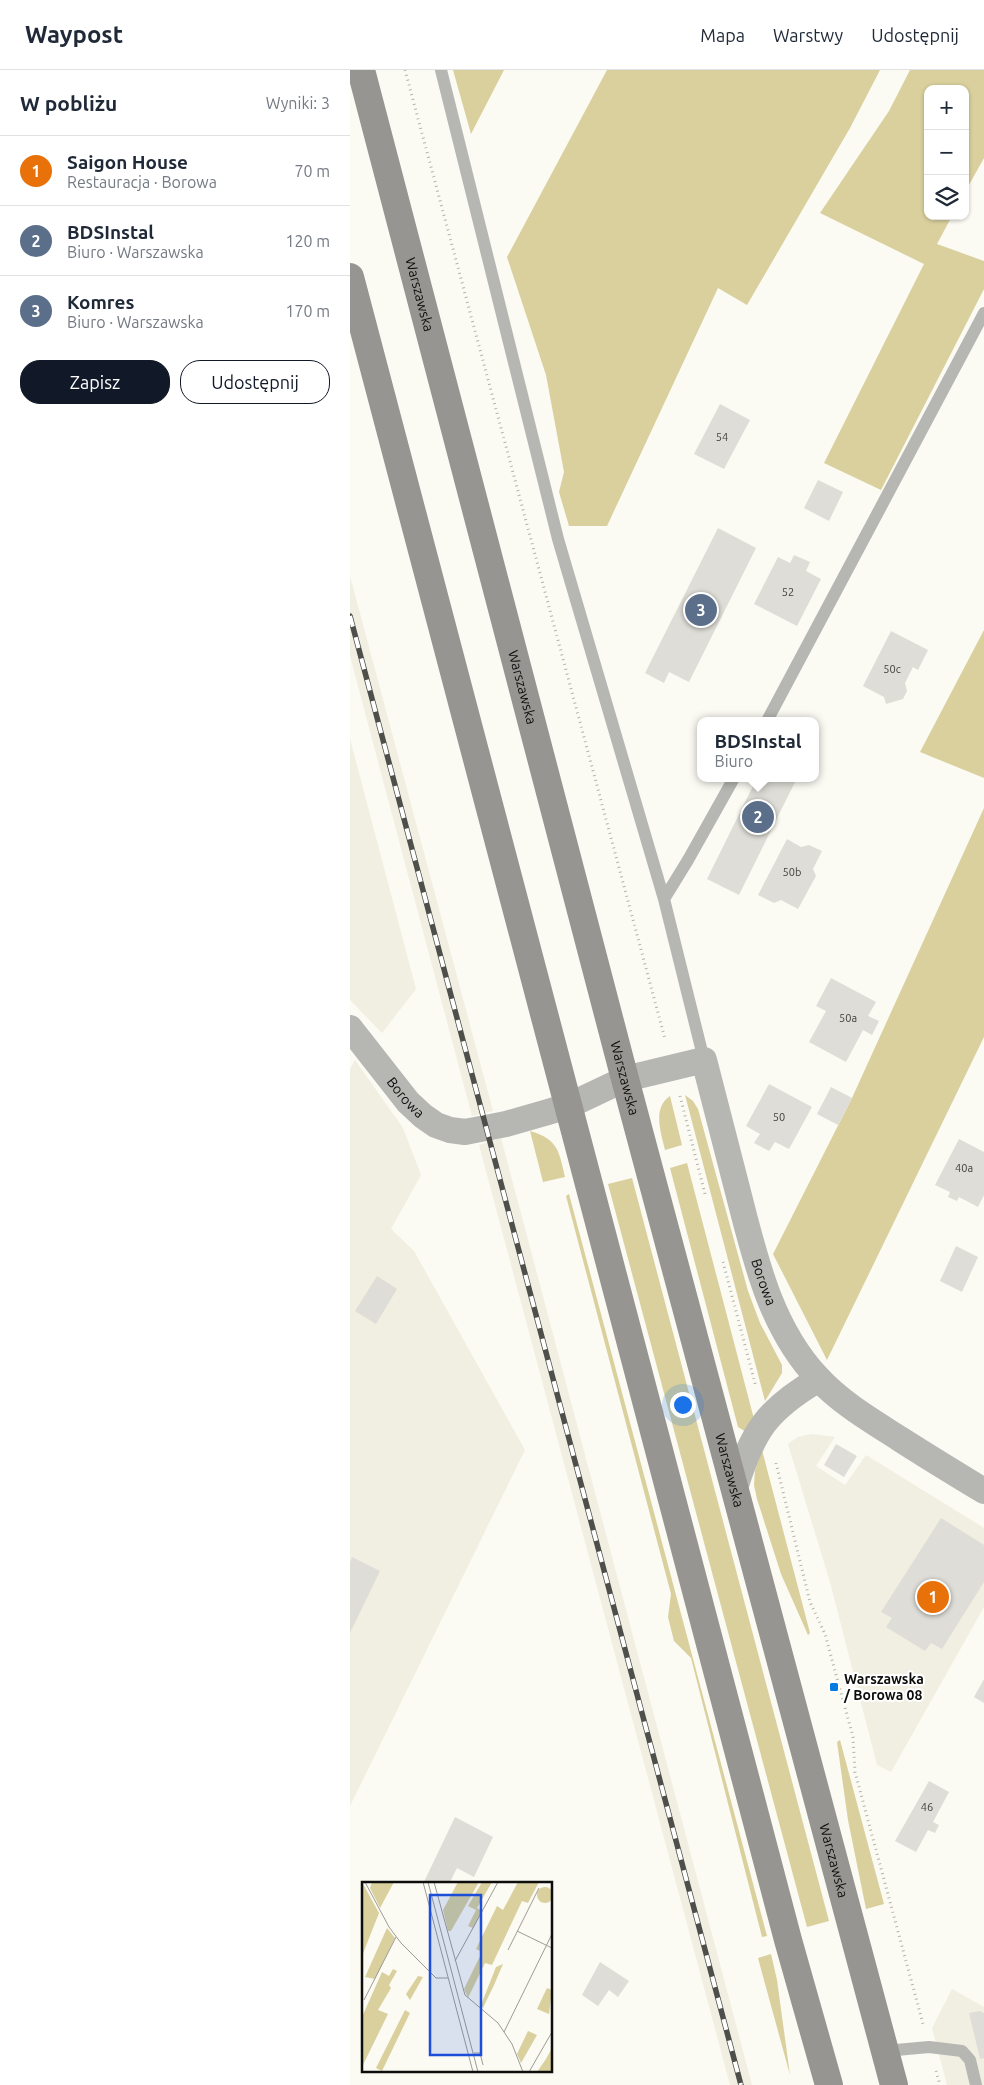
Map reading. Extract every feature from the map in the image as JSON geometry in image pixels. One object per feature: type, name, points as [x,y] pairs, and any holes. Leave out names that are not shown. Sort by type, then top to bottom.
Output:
[{"type":"main road","name":"Warszawska","points":[[361,70],[625,1079],[894,2085]]},
{"type":"main road","points":[[350,277],[786,1930],[829,2085]]},
{"type":"street","name":"Borowa","points":[[350,1028],[408,1102],[436,1126],[450,1130],[465,1132],[506,1124],[568,1106],[625,1079]]},
{"type":"street","points":[[625,1079],[704,1060]]},
{"type":"street","name":"Borowa","points":[[704,1060],[753,1250],[781,1327],[795,1350],[819,1379],[847,1404],[984,1491]]},
{"type":"street","points":[[735,1488],[746,1452],[765,1419],[794,1393],[819,1379]]},
{"type":"lane","points":[[440,70],[558,538],[664,899],[704,1060]]},
{"type":"lane","points":[[769,717],[984,313]]},
{"type":"lane","points":[[664,899],[732,782]]},
{"type":"lane","points":[[885,2051],[929,2047],[962,2051],[970,2060],[976,2085]]},
{"type":"path","points":[[405,70],[667,1046]]},
{"type":"path","points":[[774,1454],[810,1602],[825,1634],[854,1737],[856,1772],[940,2085]]},
{"type":"shaded area","points":[[453,70],[504,70],[471,134]]},
{"type":"shaded area","points":[[607,70],[880,70],[850,128],[747,305],[718,288],[607,526],[569,526],[559,492],[564,472],[546,375],[507,257]]},
{"type":"shaded area","points":[[910,70],[984,70],[984,158],[969,185],[969,85],[924,85],[924,220],[950,220],[937,244],[984,261],[984,289],[881,490],[824,463],[924,264],[820,213],[889,111]]},
{"type":"shaded area","points":[[350,576],[493,1111],[472,1116],[350,656]]},
{"type":"shaded area","points":[[984,630],[984,778],[920,752]]},
{"type":"shaded area","points":[[350,739],[416,989],[382,1033],[350,1000]]},
{"type":"shaded area","points":[[984,808],[984,1037],[827,1360],[773,1254],[852,1098]]},
{"type":"shaded area","points":[[355,1060],[403,1128],[421,1175],[391,1229],[414,1251],[525,1450],[350,1806],[350,1069]]},
{"type":"shaded area","points":[[685,1095],[693,1101],[698,1109],[748,1291],[760,1323],[782,1365],[782,1373],[765,1401]]},
{"type":"shaded area","points":[[670,1096],[682,1145],[665,1150],[659,1114],[664,1101]]},
{"type":"shaded area","points":[[530,1131],[546,1138],[556,1147],[565,1177],[543,1182]]},
{"type":"shaded area","points":[[501,1138],[752,2085],[730,2085],[479,1145]]},
{"type":"shaded area","points":[[687,1163],[754,1419],[746,1432],[738,1427],[670,1168]]},
{"type":"shaded area","points":[[632,1178],[829,1921],[807,1927],[608,1184]]},
{"type":"shaded area","points":[[569,1194],[767,1936],[762,1937],[691,1658],[674,1641],[668,1617],[671,1594],[566,1196]]},
{"type":"shaded area","points":[[811,1434],[835,1437],[816,1466],[845,1485],[866,1455],[984,1528],[984,1607],[891,1772],[877,1765],[830,1582],[788,1444],[798,1437]]},
{"type":"shaded area","points":[[762,1450],[810,1633],[808,1635],[781,1574],[757,1499],[754,1485],[755,1470]]},
{"type":"shaded area","points":[[840,1740],[884,1904],[866,1909],[848,1820],[837,1742]]},
{"type":"shaded area","points":[[771,1954],[777,1980],[790,2075],[758,1958]]},
{"type":"shaded area","points":[[952,1989],[984,2007],[984,2085],[947,2085],[932,2028]]},
{"type":"building","points":[[720,404],[750,420],[724,469],[694,454]]},
{"type":"building","points":[[818,480],[843,492],[829,521],[804,508]]},
{"type":"building","points":[[718,528],[756,548],[689,682],[669,672],[664,683],[645,673]]},
{"type":"building","points":[[794,555],[810,562],[806,571],[821,579],[797,626],[754,604],[778,557],[790,563]]},
{"type":"building","points":[[891,631],[928,650],[918,670],[913,667],[905,683],[907,691],[903,699],[886,704],[884,697],[863,686]]},
{"type":"building","points":[[755,782],[795,782],[739,895],[707,879]]},
{"type":"building","points":[[787,839],[801,847],[809,845],[822,851],[813,869],[816,876],[798,909],[781,900],[774,903],[758,895]]},
{"type":"building","points":[[831,978],[876,1002],[868,1016],[879,1021],[872,1035],[863,1030],[846,1062],[809,1042],[826,1011],[816,1006]]},
{"type":"building","points":[[769,1084],[812,1107],[789,1149],[775,1142],[769,1151],[754,1143],[760,1134],[746,1126]]},
{"type":"building","points":[[831,1087],[852,1098],[838,1125],[817,1114]]},
{"type":"building","points":[[959,1139],[984,1152],[984,1195],[978,1207],[959,1197],[957,1201],[948,1197],[950,1192],[935,1185]]},
{"type":"building","points":[[956,1246],[978,1257],[962,1292],[940,1281]]},
{"type":"building","points":[[377,1276],[397,1289],[376,1324],[355,1311]]},
{"type":"building","points":[[836,1444],[857,1456],[844,1477],[824,1465]]},
{"type":"building","points":[[941,1518],[984,1545],[984,1582],[942,1649],[931,1643],[925,1651],[886,1627],[892,1618],[881,1612]]},
{"type":"building","points":[[352,1557],[380,1571],[350,1633],[350,1562]]},
{"type":"building","points":[[984,1679],[984,1703],[974,1697]]},
{"type":"building","points":[[929,1781],[949,1792],[933,1822],[939,1825],[935,1833],[928,1830],[916,1852],[895,1841]]},
{"type":"building","points":[[455,1817],[493,1837],[474,1877],[457,1868],[450,1882],[424,1882]]},
{"type":"building","points":[[600,1962],[629,1981],[618,1997],[609,1990],[598,2006],[582,1995]]},
{"type":"building","points":[[980,2011],[984,2013],[984,2058],[980,2059],[969,2013]]},
{"type":"railway","points":[[350,616],[741,2085]]},
{"type":"place","name":"Komres","points":[[701,610]]},
{"type":"place","name":"BDSInstal","points":[[758,817]]},
{"type":"place","name":"Saigon House","points":[[933,1597]]},
{"type":"place","name":"Warszawska / Borowa 08","points":[[834,1687]]}]
